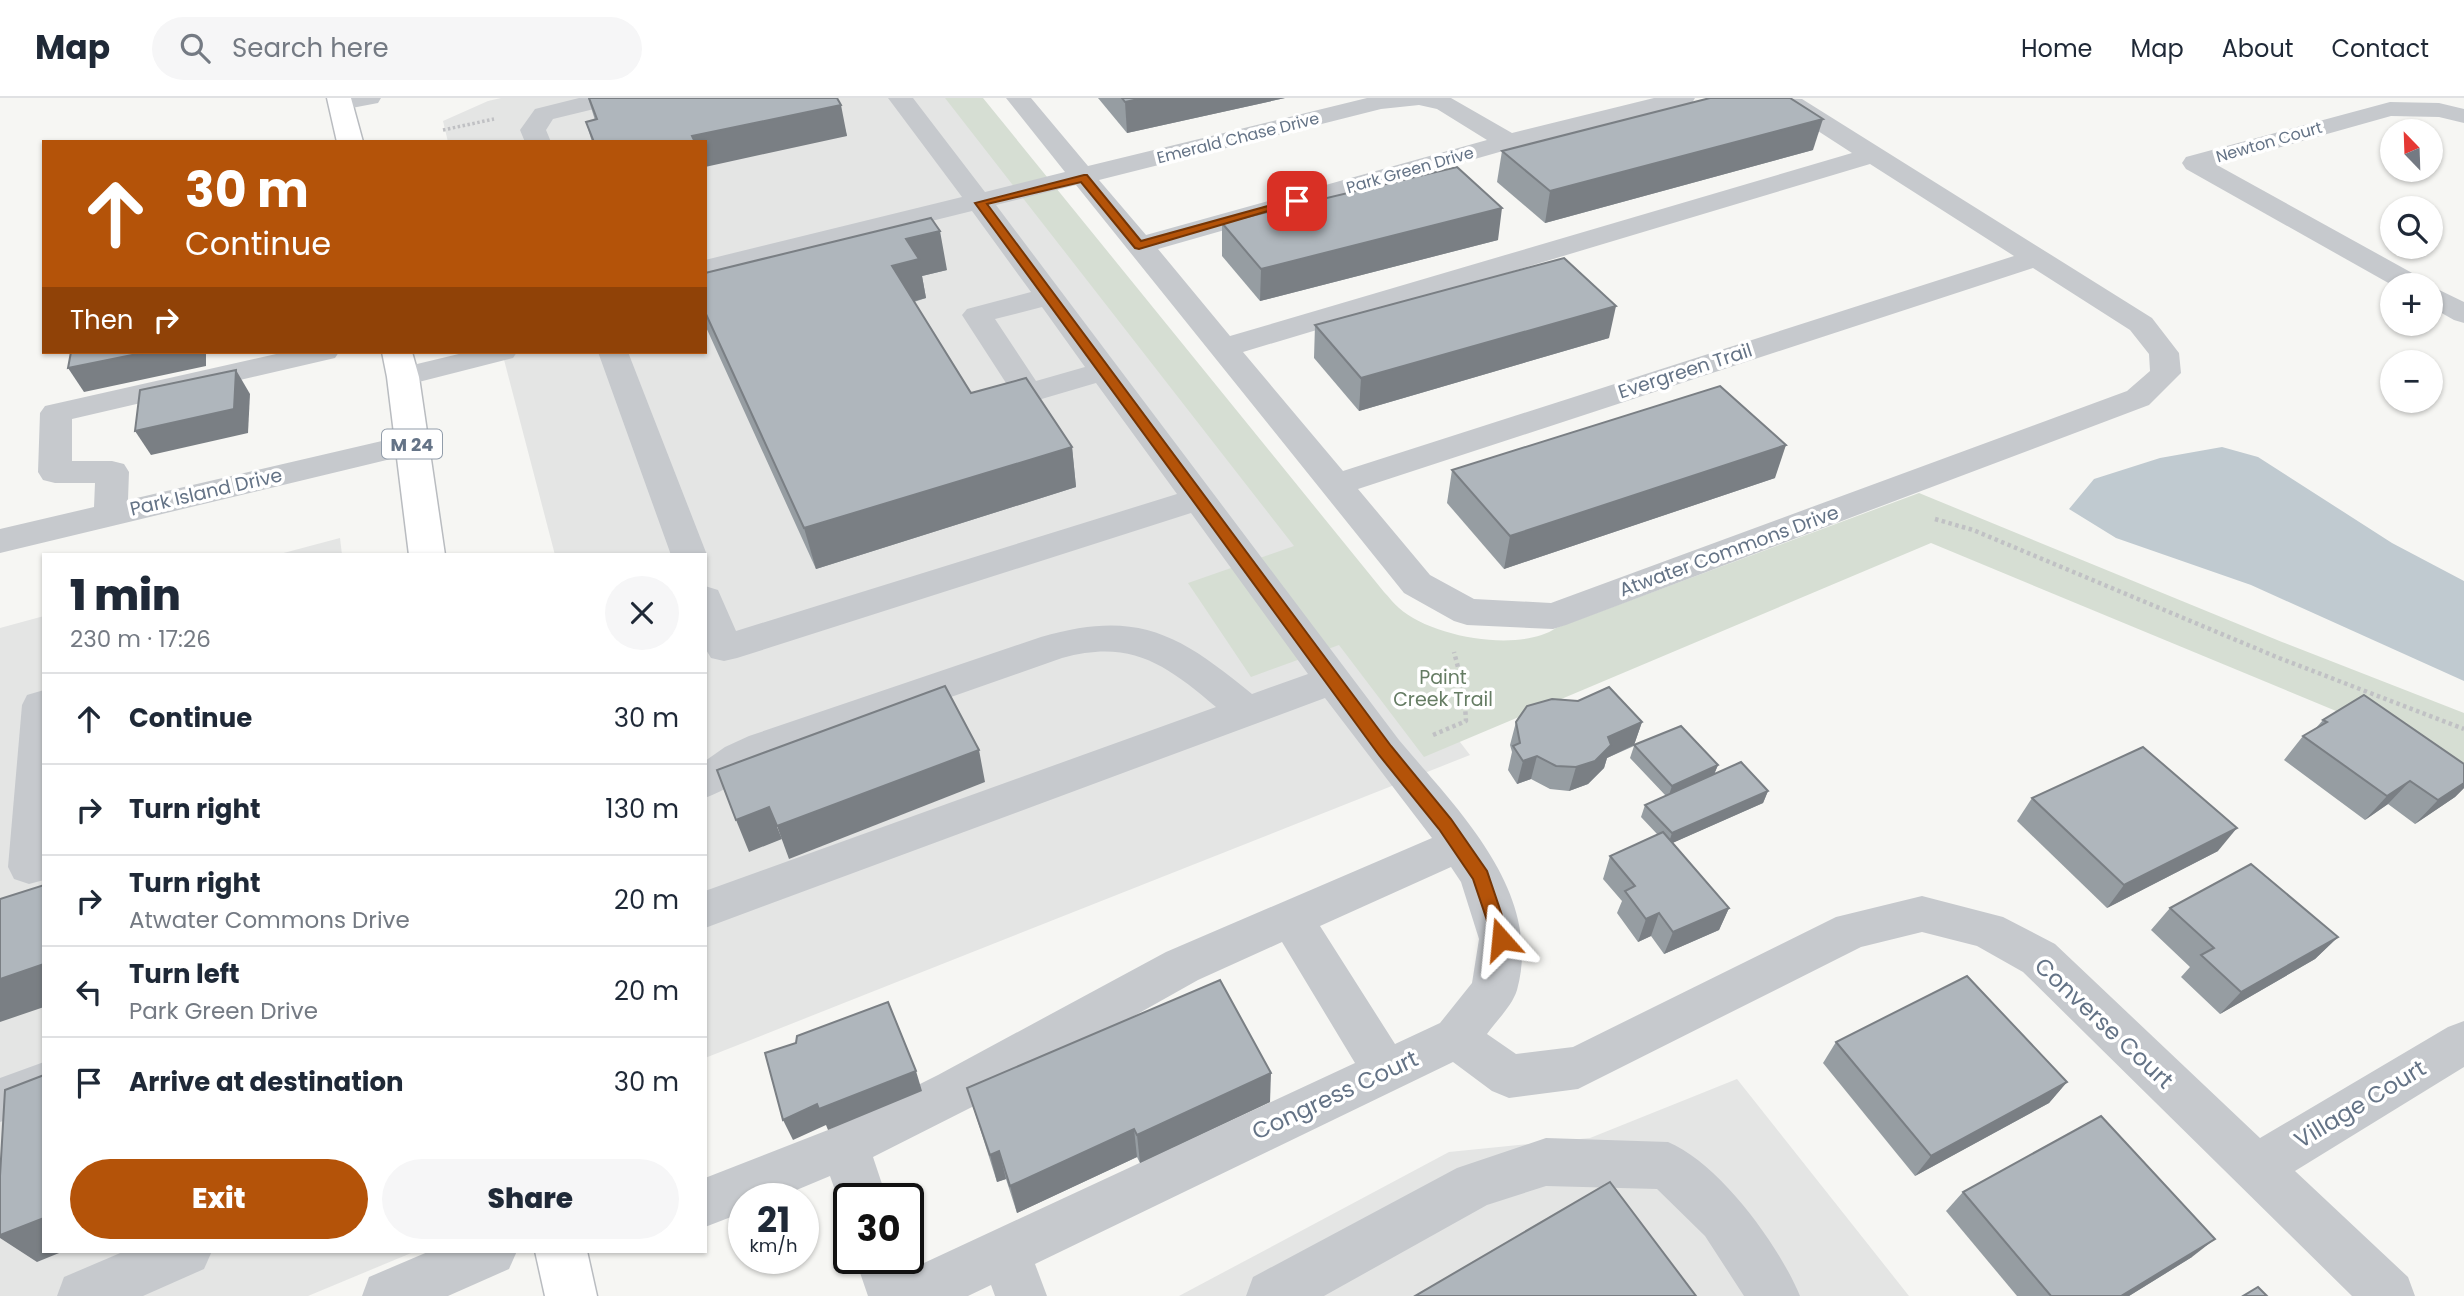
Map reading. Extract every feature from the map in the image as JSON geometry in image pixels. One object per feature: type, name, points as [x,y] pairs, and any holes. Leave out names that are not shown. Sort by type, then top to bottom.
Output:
[{"type":"main road","points":[[340,101],[350,140]]},
{"type":"main road","name":"M 24","points":[[400,364],[426,553]]},
{"type":"street","points":[[340,101],[369,98]]},
{"type":"street","points":[[537,140],[533,130],[544,114],[610,98]]},
{"type":"street","name":"Congress Court","points":[[900,98],[981,203],[1387,753],[1459,845],[1481,876],[1501,939],[1494,990],[1457,1038],[1386,1071],[1013,1274],[911,1296]]},
{"type":"street","name":"Atwater Commons Drive","points":[[1017,98],[1417,584],[1467,612],[1553,616],[2138,398],[2166,373],[2164,353],[2141,324],[1793,104],[1777,98]]},
{"type":"street","name":"Emerald Chase Drive","points":[[707,269],[1084,178],[1381,102],[1419,98],[1445,104],[1507,142]]},
{"type":"street","name":"Park Green Drive","points":[[1139,246],[1507,142],[1683,98]]},
{"type":"street","name":"Newton Court","points":[[2392,273],[2195,163],[2390,109],[2439,110],[2464,116]]},
{"type":"street","points":[[1223,348],[1872,155]]},
{"type":"street","name":"Evergreen Trail","points":[[1335,485],[2035,258]]},
{"type":"street","points":[[1048,297],[977,315],[1028,393],[1103,371]]},
{"type":"street","points":[[2443,302],[2464,314]]},
{"type":"street","points":[[111,515],[112,472],[55,472],[56,413],[315,354]]},
{"type":"street","points":[[400,364],[485,354]]},
{"type":"street","points":[[614,354],[688,553]]},
{"type":"street","name":"Park Island Drive","points":[[0,541],[412,444]]},
{"type":"street","points":[[707,604],[724,648],[1198,499]]},
{"type":"street","points":[[707,781],[739,758],[762,747],[1054,647],[1091,638],[1124,638],[1160,647],[1200,674],[1246,711]]},
{"type":"street","points":[[707,909],[1333,680]]},
{"type":"street","points":[[42,705],[29,867],[42,864]]},
{"type":"street","points":[[707,1202],[845,1146],[955,1091],[1182,966],[1459,845]]},
{"type":"street","name":"Converse Court","points":[[1457,1038],[1509,1076],[1578,1069],[1852,930],[1922,914],[1987,930],[2039,958],[2389,1296]]},
{"type":"street","points":[[1291,918],[1386,1071]]},
{"type":"street","name":"Village Court","points":[[2256,1167],[2464,1042]]},
{"type":"street","points":[[0,1100],[42,1085]]},
{"type":"street","points":[[845,1146],[857,1183]]},
{"type":"street","points":[[1272,1296],[1475,1185],[1546,1162],[1668,1166],[1724,1218],[1774,1296]]},
{"type":"street","points":[[83,1296],[181,1253]]},
{"type":"street","points":[[388,1296],[486,1253]]},
{"type":"street","points":[[886,1274],[894,1296]]},
{"type":"path","points":[[443,130],[496,119],[501,114]]},
{"type":"path","points":[[1923,520],[1936,519],[1973,530],[2278,658],[2464,729]]},
{"type":"path","points":[[1387,753],[1466,721],[1464,690],[1451,644],[1462,648]]},
{"type":"shaded area","points":[[501,98],[965,98],[1470,755],[707,1057],[707,553],[554,553],[503,354],[707,354],[707,140],[448,140],[443,121]]},
{"type":"shaded area","points":[[2222,447],[2258,457],[2392,543],[2464,581],[2464,681],[2251,585],[2116,538],[2069,509],[2094,479],[2160,458]]},
{"type":"shaded area","points":[[340,538],[342,553],[284,553]]},
{"type":"shaded area","points":[[42,617],[42,1253],[411,1253],[308,1296],[0,1296],[0,628]]},
{"type":"shaded area","points":[[1737,1079],[1909,1296],[1179,1296],[1449,1152],[1590,1138]]},
{"type":"green space","name":"Paint Creek Trail","points":[[945,98],[983,98],[1384,592],[1399,608],[1432,627],[1453,634],[1499,640],[1540,636],[1919,493],[2282,642],[2464,713],[2464,764],[1931,543],[1424,757],[1339,645],[1251,677],[1188,583],[1294,546]]},
{"type":"building","points":[[589,98],[837,98],[841,105],[692,136],[694,140],[593,140],[586,122],[597,119]]},
{"type":"building","points":[[1122,98],[1143,98],[1125,102]]},
{"type":"building","points":[[1710,98],[1790,98],[1823,119],[1550,191],[1502,151]]},
{"type":"building","points":[[1457,167],[1502,208],[1261,269],[1222,223]]},
{"type":"building","points":[[931,218],[940,231],[906,239],[919,259],[892,266],[971,393],[1026,378],[1072,447],[804,528],[707,316],[707,273]]},
{"type":"building","points":[[1564,258],[1616,306],[1361,378],[1315,325]]},
{"type":"building","points":[[71,354],[137,354],[68,368]]},
{"type":"building","points":[[236,370],[234,409],[135,431],[140,390]]},
{"type":"building","points":[[1720,386],[1786,445],[1510,536],[1452,470]]},
{"type":"building","points":[[945,686],[979,750],[777,826],[769,807],[736,820],[717,770]]},
{"type":"building","points":[[1609,687],[1642,722],[1608,737],[1611,745],[1595,761],[1576,767],[1556,766],[1537,756],[1523,761],[1513,746],[1520,743],[1516,722],[1527,706],[1552,699],[1578,701]]},
{"type":"building","points":[[2364,695],[2464,764],[2464,783],[2438,800],[2410,781],[2387,796],[2303,736],[2327,722],[2323,720]]},
{"type":"building","points":[[1681,726],[1718,765],[1672,786],[1634,745]]},
{"type":"building","points":[[2143,747],[2237,828],[2124,885],[2032,798]]},
{"type":"building","points":[[1741,762],[1768,791],[1672,833],[1645,805]]},
{"type":"building","points":[[1663,832],[1729,908],[1673,932],[1659,913],[1646,919],[1625,891],[1635,886],[1610,856]]},
{"type":"building","points":[[2251,864],[2338,937],[2241,992],[2201,955],[2214,948],[2170,908]]},
{"type":"building","points":[[42,886],[42,965],[0,979],[0,899]]},
{"type":"building","points":[[1967,976],[2067,1082],[1931,1156],[1836,1042]]},
{"type":"building","points":[[1220,980],[1271,1073],[1137,1135],[1134,1129],[1010,1186],[999,1151],[990,1155],[967,1088]]},
{"type":"building","points":[[888,1002],[916,1071],[819,1109],[817,1104],[783,1120],[765,1053],[796,1043],[797,1036]]},
{"type":"building","points":[[42,1076],[42,1219],[0,1235],[0,1176],[5,1090]]},
{"type":"building","points":[[2101,1116],[2215,1239],[2121,1296],[2051,1296],[1963,1192]]},
{"type":"building","points":[[1610,1182],[1696,1296],[1415,1296]]},
{"type":"building","points":[[2258,1287],[2267,1296],[2243,1296]]},
{"type":"route","points":[[1297,201],[1139,246],[1084,178],[981,203],[1385,751],[1445,824],[1481,876],[1501,939]]}]
